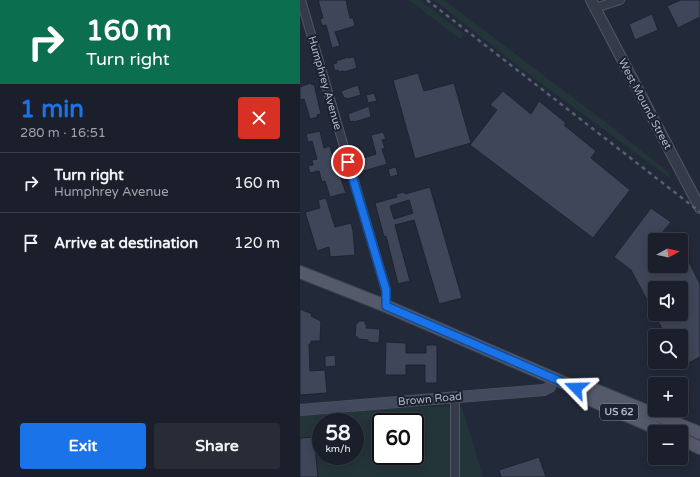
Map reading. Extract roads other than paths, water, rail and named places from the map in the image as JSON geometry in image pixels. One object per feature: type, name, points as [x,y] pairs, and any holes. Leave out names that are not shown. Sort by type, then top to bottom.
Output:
[{"type":"main road","name":"US 62","points":[[300,272],[386,306],[576,388],[582,396],[649,425]]},
{"type":"main road","name":"Brown Road","points":[[300,410],[544,390],[550,388],[554,379]]},
{"type":"main road","name":"US 62","points":[[576,388],[588,386],[700,433]]},
{"type":"main road","points":[[688,442],[700,448]]},
{"type":"street","name":"Humphrey Avenue","points":[[301,0],[386,290],[386,306]]},
{"type":"street","points":[[593,4],[620,0]]},
{"type":"street","name":"West Mound Street","points":[[593,4],[700,208]]},
{"type":"street","points":[[455,397],[455,477]]},
{"type":"railway","points":[[427,0],[700,212]]}]
